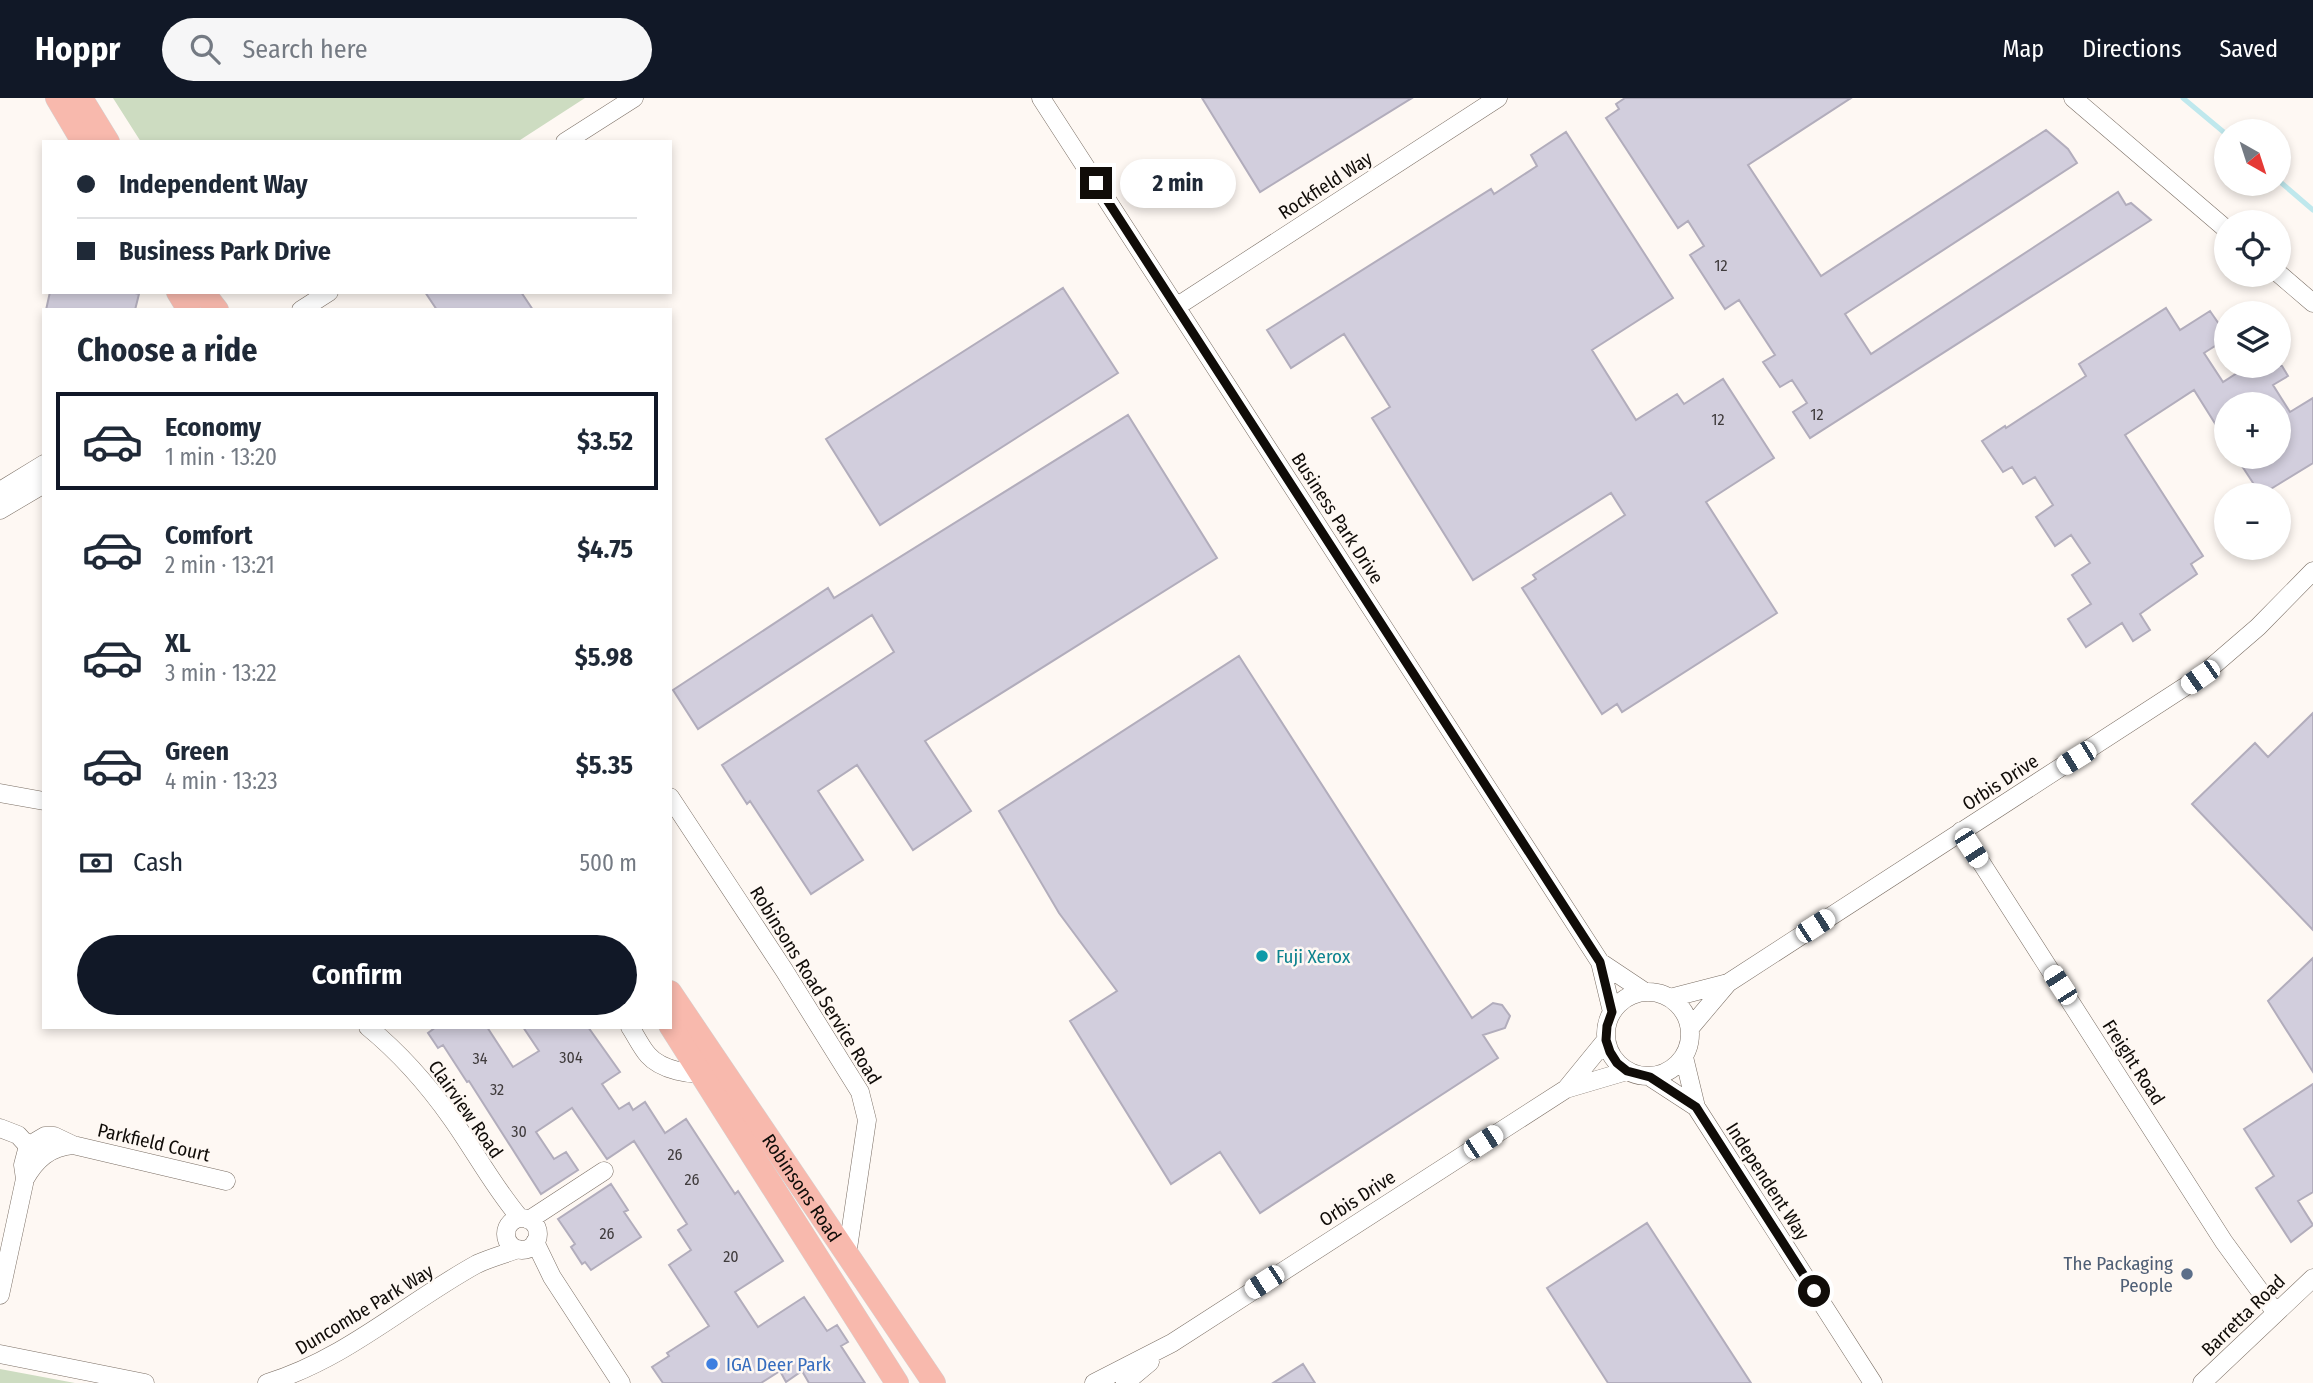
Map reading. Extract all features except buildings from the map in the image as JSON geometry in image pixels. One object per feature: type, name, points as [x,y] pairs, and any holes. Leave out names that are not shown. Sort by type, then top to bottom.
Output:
[{"type":"main road","points":[[57,98],[82,140]]},
{"type":"main road","points":[[81,98],[107,140]]},
{"type":"main road","points":[[189,302],[210,308]]},
{"type":"main road","name":"Robinsons Road","points":[[672,996],[710,1069],[897,1383]]},
{"type":"main road","name":"Robinsons Road","points":[[672,1027],[710,1069],[847,1255],[935,1382]]},
{"type":"street","points":[[568,140],[634,98]]},
{"type":"street","name":"Business Park Drive","points":[[1041,98],[1600,962],[1612,1012]]},
{"type":"street","name":"Rockfield Way","points":[[1176,307],[1498,98]]},
{"type":"street","points":[[2073,98],[2214,219]]},
{"type":"street","points":[[2291,284],[2313,303]]},
{"type":"street","points":[[304,308],[326,294]]},
{"type":"street","points":[[0,491],[42,465]]},
{"type":"street","points":[[0,510],[42,485]]},
{"type":"street","name":"Orbis Drive","points":[[1690,1028],[1728,983],[2200,677],[2258,627],[2313,571]]},
{"type":"street","points":[[0,793],[42,800]]},
{"type":"street","name":"Robinsons Road Service Road","points":[[672,800],[860,1093],[866,1112],[866,1129],[847,1255]]},
{"type":"street","name":"Freight Road","points":[[1961,831],[2224,1242],[2276,1313]]},
{"type":"street","name":"Business Park Drive","points":[[1600,962],[1645,992]]},
{"type":"street","name":"Orbis Drive","points":[[1670,998],[1728,983]]},
{"type":"street","points":[[1645,992],[1670,998],[1686,1016],[1690,1028],[1684,1057],[1675,1067],[1650,1077],[1627,1071],[1617,1063],[1606,1040],[1612,1012],[1632,995],[1645,992]]},
{"type":"street","name":"Clairview Road","points":[[370,1029],[396,1050],[453,1121],[522,1234],[621,1383]]},
{"type":"street","points":[[631,1029],[655,1062],[693,1074],[710,1069]]},
{"type":"street","name":"Orbis Drive","points":[[1566,1089],[1606,1040]]},
{"type":"street","name":"Independent Way","points":[[1684,1057],[1696,1107],[1873,1383]]},
{"type":"street","name":"Orbis Drive","points":[[1094,1383],[1172,1343],[1566,1089],[1627,1071]]},
{"type":"street","name":"Independent Way","points":[[1650,1077],[1696,1107]]},
{"type":"street","points":[[0,1128],[18,1135],[28,1146]]},
{"type":"street","name":"Parkfield Court","points":[[0,1295],[25,1179],[23,1165],[28,1146],[36,1140],[54,1136],[73,1144],[226,1181]]},
{"type":"street","name":"Parkfield Court","points":[[25,1179],[38,1160],[49,1151],[73,1144]]},
{"type":"street","name":"Duncombe Park Way","points":[[267,1383],[298,1374],[325,1361],[522,1234],[565,1197],[604,1171]]},
{"type":"street","name":"Barretta Road","points":[[2202,1383],[2313,1278]]},
{"type":"street","name":"Orbis Drive","points":[[1125,1383],[1172,1343]]},
{"type":"street","points":[[0,1354],[145,1383]]},
{"type":"green space","points":[[113,98],[585,98],[520,140],[140,140]]},
{"type":"green space","points":[[0,1369],[75,1383],[0,1383]]},
{"type":"waterway","points":[[2183,98],[2214,124]]},
{"type":"waterway","points":[[2291,191],[2313,210]]},
{"type":"place","name":"Fuji Xerox","points":[[1262,956]]},
{"type":"place","name":"The Packaging People","points":[[2187,1274]]},
{"type":"place","name":"IGA Deer Park","points":[[712,1364]]},
{"type":"route","points":[[1096,183],[1600,962],[1612,1012],[1606,1040],[1617,1063],[1627,1071],[1650,1077],[1696,1107],[1814,1291]]}]
